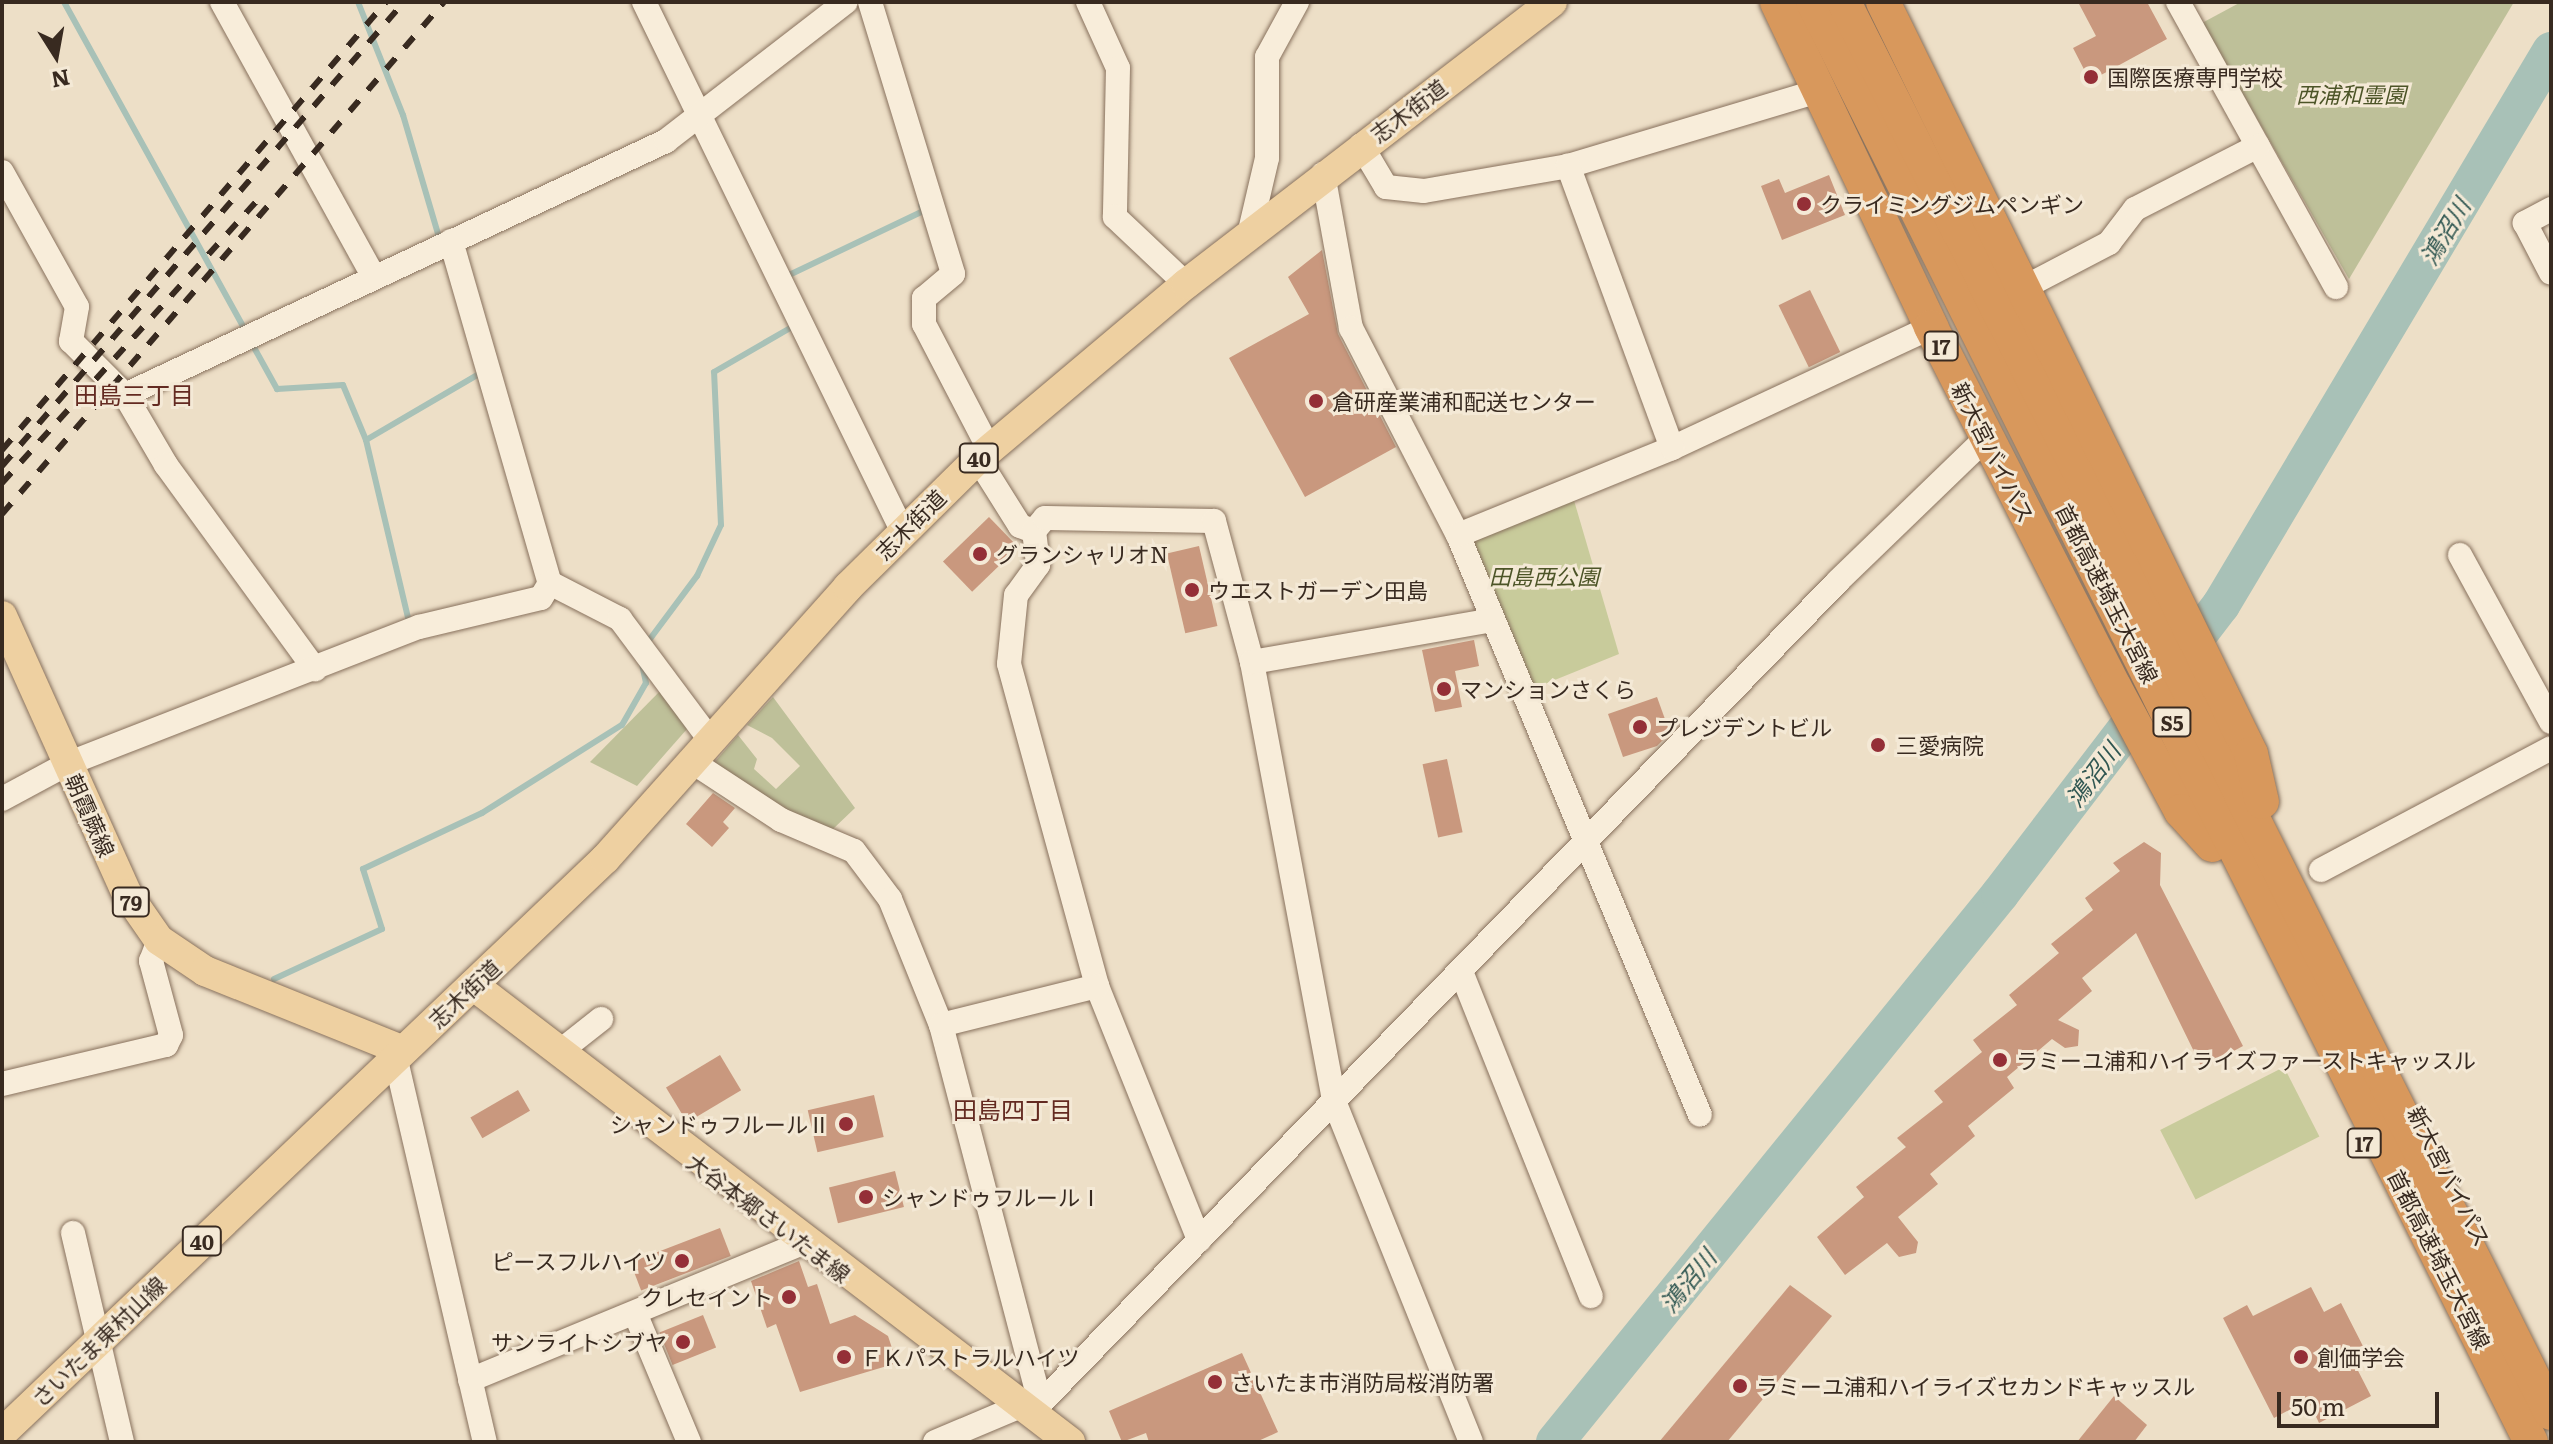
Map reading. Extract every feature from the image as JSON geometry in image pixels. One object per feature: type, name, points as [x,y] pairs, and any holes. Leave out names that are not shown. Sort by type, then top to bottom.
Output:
[{"type":"highway","name":"新大宮バイパス","points":[[1777,2],[1931,327],[1987,437],[2163,755],[2181,811],[2212,845],[2515,1442]]},
{"type":"highway","name":"新大宮バイパス","points":[[1803,2],[2122,676]]},
{"type":"highway","name":"首都高速埼玉大宮線","points":[[1813,2],[2531,1442]]},
{"type":"highway","name":"首都高速埼玉大宮線","points":[[1844,2],[2551,1413]]},
{"type":"highway","name":"新大宮バイパス","points":[[1854,2],[2210,692],[2251,754],[2262,802],[2551,1379]]},
{"type":"highway","name":"新大宮バイパス","points":[[1883,2],[2027,286],[2172,615]]},
{"type":"main road","name":"志木街道","points":[[398,1053],[605,859],[902,530],[984,454],[1186,284],[1534,7]]},
{"type":"main road","name":"朝霞蕨線","points":[[2,616],[127,894],[159,940],[205,971],[398,1053]]},
{"type":"main road","name":"大谷本郷さいたま線","points":[[473,985],[803,1243],[1032,1407],[1070,1442]]},
{"type":"main road","name":"さいたま東村山線","points":[[2,1433],[398,1053]]},
{"type":"street","points":[[222,2],[374,277]]},
{"type":"street","points":[[644,2],[902,530]]},
{"type":"street","points":[[125,395],[666,141],[846,2]]},
{"type":"street","points":[[870,2],[953,274],[924,298],[924,324],[1020,526],[1034,531]]},
{"type":"street","points":[[1088,2],[1118,68],[1115,217],[1186,284]]},
{"type":"street","points":[[1249,235],[1267,158],[1267,57],[1297,2]]},
{"type":"street","points":[[2178,2],[2336,287]]},
{"type":"street","points":[[1361,145],[1386,187],[1424,191],[1568,166],[1821,90]]},
{"type":"street","points":[[2027,286],[2109,243],[2135,209],[2258,146]]},
{"type":"street","points":[[1568,166],[1672,448]]},
{"type":"street","points":[[2,172],[77,307],[71,341],[125,395],[166,465],[315,669]]},
{"type":"street","points":[[1323,174],[1351,328],[1458,535],[1492,620],[1591,842],[1700,1115]]},
{"type":"street","points":[[2551,209],[2525,223],[2551,273]]},
{"type":"street","points":[[451,241],[550,583],[620,619],[702,752],[781,820],[854,851],[890,899],[941,1025],[1032,1407]]},
{"type":"street","points":[[1458,535],[1672,448],[1931,327]]},
{"type":"street","points":[[935,1442],[1032,1407],[1591,842],[1838,581],[1987,437]]},
{"type":"street","points":[[1199,1240],[1097,986],[1009,664],[1016,595],[1038,565],[1034,531],[1045,518],[1214,521],[1252,662],[1334,1101],[1471,1442]]},
{"type":"street","points":[[2460,555],[2551,722]]},
{"type":"street","points":[[2,799],[67,764],[419,627],[541,598],[550,583]]},
{"type":"street","points":[[1252,662],[1492,620]]},
{"type":"street","points":[[2321,870],[2551,748]]},
{"type":"street","points":[[2,1084],[166,1045],[171,1035],[151,961],[159,940]]},
{"type":"street","points":[[1462,974],[1591,1296]]},
{"type":"street","points":[[941,1025],[1097,986]]},
{"type":"street","points":[[558,1053],[601,1019]]},
{"type":"street","points":[[398,1053],[485,1442]]},
{"type":"street","points":[[73,1233],[122,1442]]},
{"type":"street","points":[[470,1380],[803,1243]]},
{"type":"street","points":[[635,1313],[689,1442]]},
{"type":"green space","name":"西浦和霊園","points":[[2241,2],[2514,2],[2349,279],[2202,23]]},
{"type":"green space","name":"田島西公園","points":[[1573,497],[1619,654],[1535,688],[1472,547],[1476,535]]},
{"type":"green space","points":[[662,689],[687,729],[637,786],[590,762]]},
{"type":"green space","points":[[773,697],[855,808],[833,829],[789,814],[713,764],[738,735],[757,759],[754,769],[776,789],[800,766],[772,738],[747,725]]},
{"type":"green space","points":[[2284,1067],[2319,1136],[2196,1200],[2160,1130]]},
{"type":"building","points":[[2078,2],[2147,2],[2167,39],[2090,81],[2073,48],[2096,36]]},
{"type":"building","name":"クライミングジムペンギン","points":[[1829,175],[1845,215],[1782,240],[1761,186],[1779,179],[1785,193]]},
{"type":"building","name":"倉研産業浦和配送センター","points":[[1322,250],[1338,334],[1396,447],[1305,497],[1229,358],[1309,314],[1288,277]]},
{"type":"building","points":[[1810,290],[1840,352],[1809,367],[1779,305]]},
{"type":"building","name":"グランシャリオN","points":[[989,517],[1018,547],[972,592],[943,561]]},
{"type":"building","name":"ウエストガーデン田島","points":[[1199,546],[1217,626],[1185,633],[1167,553]]},
{"type":"building","name":"マンションさくら","points":[[1474,640],[1479,666],[1455,671],[1462,707],[1435,712],[1422,650]]},
{"type":"building","name":"プレジデントビル","points":[[1657,697],[1670,733],[1657,746],[1623,757],[1608,714]]},
{"type":"building","points":[[1447,759],[1463,832],[1438,838],[1423,764]]},
{"type":"building","points":[[713,793],[735,808],[723,822],[729,828],[712,847],[686,824]]},
{"type":"building","name":"ラミーユ浦和ハイライズファーストキャッスル","points":[[2144,842],[2161,853],[2160,885],[2243,1046],[2202,1068],[2136,933],[2082,978],[2092,991],[2058,1020],[2079,1030],[2078,1046],[2065,1048],[2052,1039],[2007,1077],[2014,1088],[1968,1126],[1975,1136],[1930,1174],[1938,1184],[1898,1217],[1918,1242],[1916,1253],[1899,1257],[1887,1243],[1845,1275],[1817,1237],[1864,1197],[1856,1187],[1906,1147],[1897,1138],[1943,1102],[1934,1091],[1982,1052],[1973,1040],[2017,1005],[2009,995],[2059,953],[2051,944],[2093,910],[2085,898],[2120,871],[2113,863]]},
{"type":"building","points":[[720,1055],[741,1090],[687,1123],[666,1087]]},
{"type":"building","points":[[518,1090],[530,1111],[482,1138],[470,1118]]},
{"type":"building","name":"シャンドゥフルールⅡ","points":[[874,1095],[884,1137],[817,1152],[808,1110]]},
{"type":"building","name":"シャンドゥフルールⅠ","points":[[895,1171],[904,1207],[838,1223],[829,1187]]},
{"type":"building","name":"ピースフルハイツ","points":[[720,1228],[731,1256],[641,1290],[630,1262]]},
{"type":"building","points":[[799,1261],[808,1287],[817,1284],[830,1324],[855,1315],[888,1336],[897,1363],[800,1392],[776,1324],[767,1328],[751,1281]]},
{"type":"building","name":"ラミーユ浦和ハイライズセカンドキャッスル","points":[[1790,1285],[1832,1316],[1727,1442],[1659,1442]]},
{"type":"building","name":"創価学会","points":[[2311,1287],[2324,1312],[2341,1303],[2367,1354],[2353,1361],[2371,1396],[2319,1423],[2308,1400],[2274,1418],[2223,1318],[2247,1305],[2253,1316]]},
{"type":"building","name":"サンライトシブヤ","points":[[703,1315],[716,1347],[673,1365],[659,1333]]},
{"type":"building","name":"さいたま市消防局桜消防署","points":[[1242,1353],[1278,1432],[1256,1442],[1149,1442],[1146,1433],[1122,1442],[1109,1411]]},
{"type":"building","points":[[2114,1396],[2147,1425],[2134,1442],[2077,1442]]},
{"type":"waterway","points":[[64,2],[246,332]]},
{"type":"waterway","points":[[358,2],[403,115],[440,241]]},
{"type":"waterway","name":"鴻沼川","points":[[1555,1442],[2000,894],[2221,605],[2551,51]]},
{"type":"waterway","points":[[787,276],[923,211],[921,205]]},
{"type":"waterway","points":[[647,643],[697,576],[721,525],[714,372],[792,327]]},
{"type":"waterway","points":[[251,342],[277,389],[343,385],[366,440],[408,618]]},
{"type":"waterway","points":[[366,440],[479,374]]},
{"type":"waterway","points":[[274,979],[382,929],[363,869],[482,813],[622,725],[646,683],[642,664]]},
{"type":"railway","points":[[2,450],[386,2]]},
{"type":"railway","points":[[2,466],[404,2]]},
{"type":"railway","points":[[2,514],[444,2]]},
{"type":"railway","points":[[2,483],[257,201]]},
{"type":"place","name":"国際医療専門学校","points":[[2091,77]]},
{"type":"place","name":"クライミングジムペンギン","points":[[1804,204]]},
{"type":"place","name":"倉研産業浦和配送センター","points":[[1316,401]]},
{"type":"place","name":"グランシャリオN","points":[[980,554]]},
{"type":"place","name":"ウエストガーデン田島","points":[[1192,590]]},
{"type":"place","name":"マンションさくら","points":[[1444,689]]},
{"type":"place","name":"プレジデントビル","points":[[1640,727]]},
{"type":"place","name":"三愛病院","points":[[1878,745]]},
{"type":"place","name":"ラミーユ浦和ハイライズファーストキャッスル","points":[[2000,1060]]},
{"type":"place","name":"シャンドゥフルールⅡ","points":[[846,1124]]},
{"type":"place","name":"シャンドゥフルールⅠ","points":[[866,1197]]},
{"type":"place","name":"ピースフルハイツ","points":[[682,1261]]},
{"type":"place","name":"クレセイント","points":[[789,1297]]},
{"type":"place","name":"サンライトシブヤ","points":[[683,1342]]},
{"type":"place","name":"ＦＫパストラルハイツ","points":[[844,1357]]},
{"type":"place","name":"創価学会","points":[[2301,1357]]},
{"type":"place","name":"さいたま市消防局桜消防署","points":[[1215,1382]]},
{"type":"place","name":"ラミーユ浦和ハイライズセカンドキャッスル","points":[[1740,1386]]},
{"type":"district","name":"田島三丁目","points":[[134,394]]},
{"type":"district","name":"田島四丁目","points":[[1013,1109]]}]
